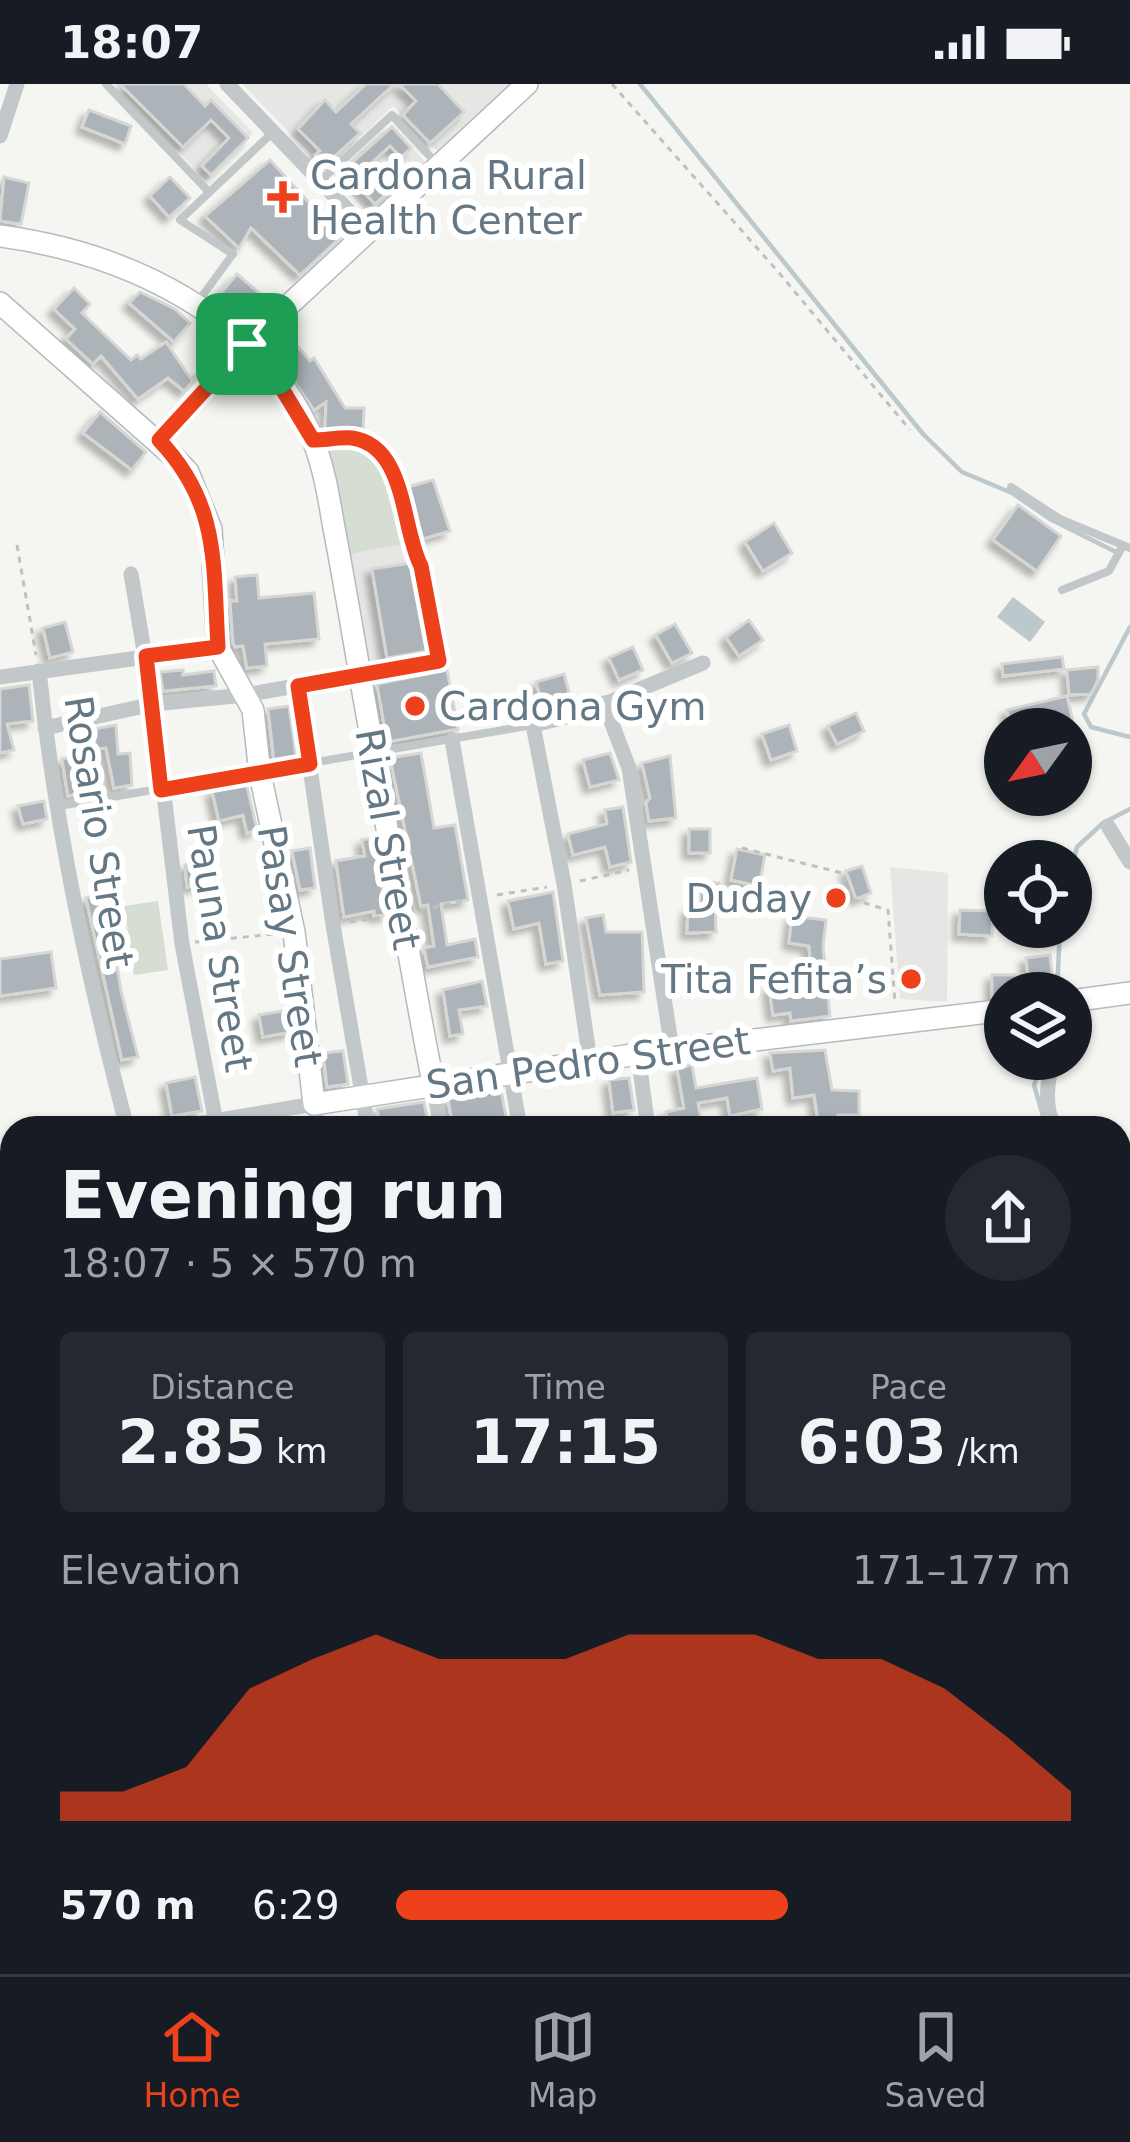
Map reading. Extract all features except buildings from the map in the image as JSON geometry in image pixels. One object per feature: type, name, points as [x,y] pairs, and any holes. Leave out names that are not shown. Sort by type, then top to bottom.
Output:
[{"type":"main road","points":[[159,440],[247,344],[527,84]]},
{"type":"main road","name":"Rizal Street","points":[[0,236],[109,262],[169,286],[247,344],[281,387],[313,440],[326,488],[433,1083]]},
{"type":"main road","points":[[0,303],[159,440],[188,472],[211,529],[218,647]]},
{"type":"main road","name":"Pasay Street","points":[[218,647],[253,710],[260,773],[294,932],[314,1104]]},
{"type":"main road","points":[[1092,998],[1130,993]]},
{"type":"main road","name":"San Pedro Street","points":[[314,1104],[638,1054],[984,1013]]},
{"type":"street","points":[[0,136],[17,84]]},
{"type":"street","points":[[227,84],[367,230]]},
{"type":"street","name":"Pauna Street","points":[[131,574],[153,704],[182,944],[214,1116]]},
{"type":"street","points":[[0,677],[218,647]]},
{"type":"street","points":[[45,728],[153,704],[245,695],[440,663]]},
{"type":"street","points":[[590,1061],[564,884],[532,725],[583,713],[703,663]]},
{"type":"street","name":"Rosario Street","points":[[39,671],[89,982],[124,1116]]},
{"type":"street","points":[[298,686],[366,1116]]},
{"type":"street","points":[[604,703],[629,768],[672,1050]]},
{"type":"street","points":[[452,738],[518,1116]]},
{"type":"street","points":[[1108,826],[1130,862]]},
{"type":"street","points":[[638,1054],[646,1116]]},
{"type":"street","points":[[1049,1116],[1051,1080]]},
{"type":"street","name":"Rizal Street","points":[[433,1083],[439,1116]]},
{"type":"street","name":"San Pedro Street","points":[[255,1116],[314,1104]]},
{"type":"street","name":"Pasay Street","points":[[314,1104],[316,1116]]},
{"type":"lane","points":[[106,84],[209,192]]},
{"type":"lane","points":[[320,181],[392,115],[440,166]]},
{"type":"lane","points":[[196,304],[233,254],[180,220],[274,132]]},
{"type":"lane","points":[[313,440],[355,438],[381,453],[393,469],[421,566],[440,663]]},
{"type":"lane","points":[[1011,487],[1060,519],[1126,547],[1109,571],[1062,590]]},
{"type":"lane","points":[[58,806],[532,725]]},
{"type":"path","points":[[612,84],[910,430]]},
{"type":"path","name":"Rosario Street","points":[[17,545],[39,671]]},
{"type":"path","points":[[742,848],[842,873],[851,899],[888,910],[897,1023]]},
{"type":"shaded area","points":[[115,84],[206,84],[253,133],[206,181]]},
{"type":"shaded area","points":[[242,84],[515,84],[440,154],[393,106],[326,170]]},
{"type":"shaded area","points":[[391,125],[428,165],[371,216],[334,176]]},
{"type":"shaded area","points":[[329,446],[358,446],[380,460],[399,502],[405,544],[350,554]]},
{"type":"shaded area","points":[[405,544],[419,563],[460,737],[384,751],[350,554]]},
{"type":"shaded area","points":[[1013,597],[1045,622],[1030,642],[997,617]]},
{"type":"shaded area","points":[[890,867],[948,873],[947,1002],[900,999]]},
{"type":"shaded area","points":[[158,901],[168,970],[134,975],[124,906]]},
{"type":"waterway","points":[[640,84],[923,434],[962,472],[1012,493],[1050,519],[1116,552]]},
{"type":"waterway","points":[[1130,627],[1084,714],[1091,727],[1130,737]]},
{"type":"waterway","points":[[1107,821],[1130,809]]},
{"type":"waterway","points":[[1085,840],[1103,823]]},
{"type":"waterway","points":[[1058,972],[1059,948]]},
{"type":"waterway","points":[[1036,1080],[1043,1116]]},
{"type":"place","name":"Cardona Rural Health Center","points":[[283,197]]},
{"type":"place","name":"Cardona Gym","points":[[415,706]]},
{"type":"place","name":"Duday","points":[[836,898]]},
{"type":"place","name":"Tita Fefita’s","points":[[911,979]]},
{"type":"route","points":[[247,344],[281,387],[313,440],[355,438],[381,453],[393,469],[421,566],[439,661],[298,686],[310,764],[161,790],[146,656],[218,647],[211,529],[188,472],[159,440],[247,344]]}]
